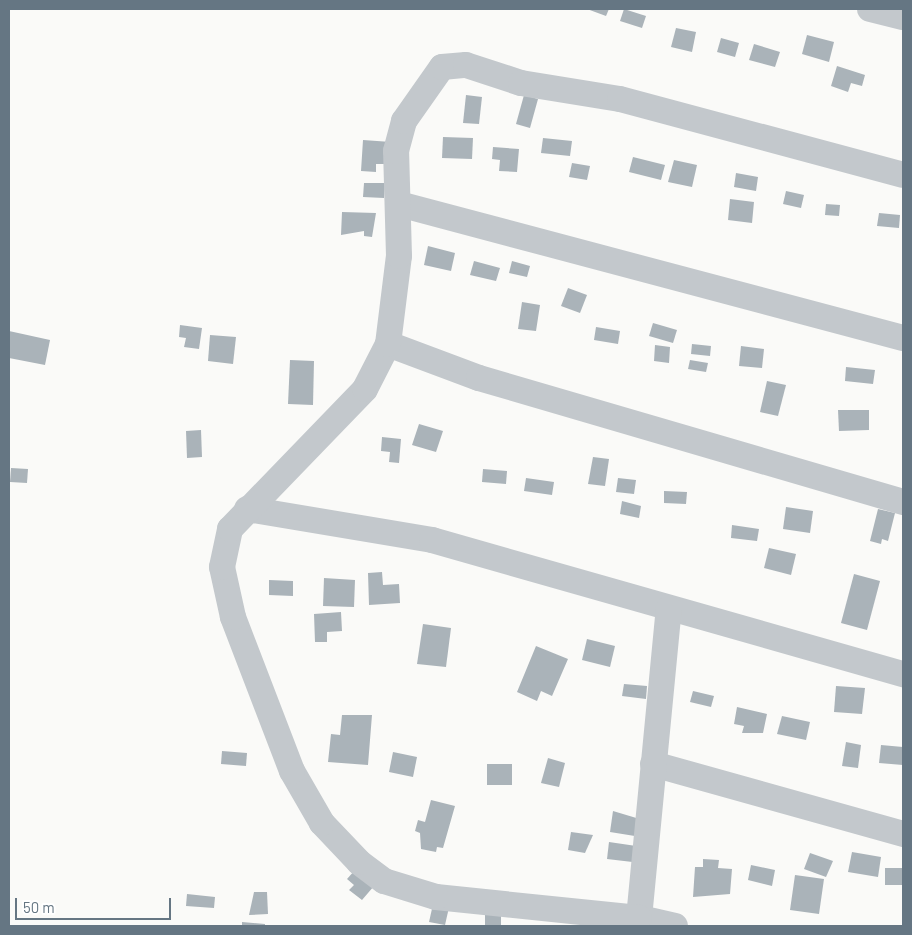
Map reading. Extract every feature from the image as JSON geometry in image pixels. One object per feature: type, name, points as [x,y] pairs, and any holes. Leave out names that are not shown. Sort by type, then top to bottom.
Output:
[{"type":"street","points":[[870,9],[903,17]]},
{"type":"street","points":[[675,926],[639,918],[436,897],[384,881],[352,855],[322,823],[292,771],[233,618],[222,567],[230,529],[247,509],[365,389],[388,344],[399,256],[396,151],[404,120],[431,78],[455,63],[521,83],[620,99],[903,175]]},
{"type":"street","points":[[399,204],[903,338]]},
{"type":"street","points":[[388,344],[479,378],[903,502]]},
{"type":"street","points":[[247,509],[432,540],[903,674]]},
{"type":"street","points":[[639,918],[669,608]]},
{"type":"street","points":[[653,764],[903,834]]},
{"type":"building","points":[[587,9],[609,9],[606,16]]},
{"type":"building","points":[[624,9],[646,16],[642,28],[620,21]]},
{"type":"building","points":[[676,28],[696,32],[692,52],[671,47]]},
{"type":"building","points":[[807,35],[834,42],[829,62],[802,54]]},
{"type":"building","points":[[721,38],[739,43],[735,57],[717,52]]},
{"type":"building","points":[[754,44],[780,52],[775,67],[749,60]]},
{"type":"building","points":[[837,66],[865,75],[862,86],[851,83],[848,92],[831,86]]},
{"type":"building","points":[[466,95],[482,97],[479,124],[463,123]]},
{"type":"building","points":[[524,95],[538,99],[530,128],[516,124]]},
{"type":"building","points":[[443,137],[473,138],[472,159],[442,158]]},
{"type":"building","points":[[543,138],[572,141],[570,156],[541,153]]},
{"type":"building","points":[[363,140],[391,142],[390,164],[376,164],[376,172],[361,171]]},
{"type":"building","points":[[493,147],[519,149],[517,172],[499,171],[500,160],[492,159]]},
{"type":"building","points":[[633,157],[665,165],[661,180],[629,172]]},
{"type":"building","points":[[674,160],[697,165],[692,187],[668,182]]},
{"type":"building","points":[[572,163],[590,166],[587,180],[569,177]]},
{"type":"building","points":[[736,173],[758,177],[756,191],[734,187]]},
{"type":"building","points":[[364,183],[385,183],[384,198],[363,197]]},
{"type":"building","points":[[786,191],[804,195],[801,208],[783,204]]},
{"type":"building","points":[[730,199],[754,202],[752,223],[728,220]]},
{"type":"building","points":[[826,204],[840,205],[839,216],[825,215]]},
{"type":"building","points":[[342,212],[376,213],[372,237],[364,236],[364,231],[341,235]]},
{"type":"building","points":[[879,213],[900,215],[899,228],[877,226]]},
{"type":"building","points":[[428,246],[455,253],[451,271],[424,265]]},
{"type":"building","points":[[474,261],[500,268],[496,281],[470,275]]},
{"type":"building","points":[[512,261],[530,266],[527,277],[509,273]]},
{"type":"building","points":[[568,288],[587,295],[580,313],[561,306]]},
{"type":"building","points":[[522,302],[540,305],[536,331],[518,329]]},
{"type":"building","points":[[653,323],[677,330],[673,343],[649,336]]},
{"type":"building","points":[[180,325],[202,328],[199,349],[184,347],[186,338],[179,337]]},
{"type":"building","points":[[596,327],[620,331],[618,344],[594,340]]},
{"type":"building","points":[[9,331],[50,340],[45,365],[9,358]]},
{"type":"building","points":[[210,335],[236,337],[233,364],[208,361]]},
{"type":"building","points":[[692,344],[711,346],[710,356],[691,354]]},
{"type":"building","points":[[655,345],[670,347],[669,363],[654,361]]},
{"type":"building","points":[[741,346],[764,349],[762,368],[739,366]]},
{"type":"building","points":[[290,360],[314,361],[313,405],[288,404]]},
{"type":"building","points":[[690,360],[708,363],[706,372],[688,369]]},
{"type":"building","points":[[846,367],[875,370],[873,384],[845,381]]},
{"type":"building","points":[[767,381],[786,385],[778,416],[760,412]]},
{"type":"building","points":[[838,410],[869,410],[869,430],[839,431]]},
{"type":"building","points":[[419,424],[443,431],[436,452],[412,445]]},
{"type":"building","points":[[201,430],[202,457],[187,458],[186,431]]},
{"type":"building","points":[[382,437],[401,439],[399,463],[389,462],[390,452],[381,451]]},
{"type":"building","points":[[593,457],[609,459],[605,486],[588,484]]},
{"type":"building","points":[[11,468],[28,469],[27,483],[10,482]]},
{"type":"building","points":[[483,469],[507,471],[506,484],[482,482]]},
{"type":"building","points":[[526,478],[554,482],[552,495],[524,491]]},
{"type":"building","points":[[618,478],[636,480],[634,494],[616,492]]},
{"type":"building","points":[[664,491],[687,492],[686,504],[664,503]]},
{"type":"building","points":[[622,501],[641,506],[639,518],[620,514]]},
{"type":"building","points":[[786,507],[813,511],[810,533],[783,529]]},
{"type":"building","points":[[878,509],[895,513],[888,541],[882,539],[881,544],[870,541]]},
{"type":"building","points":[[732,525],[759,529],[757,541],[731,538]]},
{"type":"building","points":[[769,548],[796,554],[791,575],[764,568]]},
{"type":"building","points":[[382,572],[383,585],[399,584],[400,603],[369,605],[368,573]]},
{"type":"building","points":[[854,574],[880,581],[867,630],[841,623]]},
{"type":"building","points":[[324,578],[355,580],[354,607],[323,606]]},
{"type":"building","points":[[269,580],[293,581],[293,596],[269,595]]},
{"type":"building","points":[[341,612],[342,631],[327,632],[327,642],[315,642],[314,614]]},
{"type":"building","points":[[423,624],[451,628],[446,667],[417,664]]},
{"type":"building","points":[[587,639],[615,646],[610,667],[582,660]]},
{"type":"building","points":[[536,646],[568,659],[552,696],[541,691],[537,701],[517,692]]},
{"type":"building","points":[[624,684],[647,686],[646,699],[622,696]]},
{"type":"building","points":[[836,686],[865,688],[862,714],[834,712]]},
{"type":"building","points":[[693,691],[714,696],[711,707],[690,702]]},
{"type":"building","points":[[737,707],[767,714],[763,733],[742,733],[744,726],[734,724]]},
{"type":"building","points":[[342,715],[372,715],[368,765],[328,762],[331,734],[340,735]]},
{"type":"building","points":[[782,716],[810,722],[806,740],[777,734]]},
{"type":"building","points":[[846,742],[861,745],[858,768],[842,766]]},
{"type":"building","points":[[881,745],[903,747],[903,765],[879,763]]},
{"type":"building","points":[[222,751],[247,753],[246,766],[221,764]]},
{"type":"building","points":[[393,752],[417,757],[413,777],[389,772]]},
{"type":"building","points":[[548,758],[565,763],[559,787],[541,783]]},
{"type":"building","points":[[487,764],[512,764],[512,785],[487,785]]},
{"type":"building","points":[[431,800],[455,806],[443,848],[437,847],[436,852],[421,849],[420,833],[415,831],[418,820],[425,822]]},
{"type":"building","points":[[613,811],[643,820],[641,837],[610,832]]},
{"type":"building","points":[[571,832],[593,835],[585,853],[568,850]]},
{"type":"building","points":[[609,842],[643,847],[641,863],[607,859]]},
{"type":"building","points":[[852,852],[881,857],[878,877],[848,872]]},
{"type":"building","points":[[810,853],[833,861],[826,877],[804,869]]},
{"type":"building","points":[[703,859],[719,860],[718,868],[732,869],[730,894],[693,897],[695,867],[703,867]]},
{"type":"building","points":[[751,865],[775,870],[772,886],[748,880]]},
{"type":"building","points":[[885,868],[903,868],[903,885],[885,885]]},
{"type":"building","points":[[355,870],[374,886],[362,900],[349,890],[354,885],[347,879]]},
{"type":"building","points":[[795,875],[824,879],[819,914],[790,910]]},
{"type":"building","points":[[254,892],[267,892],[268,914],[249,915]]},
{"type":"building","points":[[187,894],[215,897],[214,908],[186,906]]},
{"type":"building","points":[[434,900],[450,903],[445,925],[429,922]]},
{"type":"building","points":[[485,907],[501,907],[501,926],[485,926]]},
{"type":"building","points":[[242,922],[265,924],[265,926],[242,926]]}]
